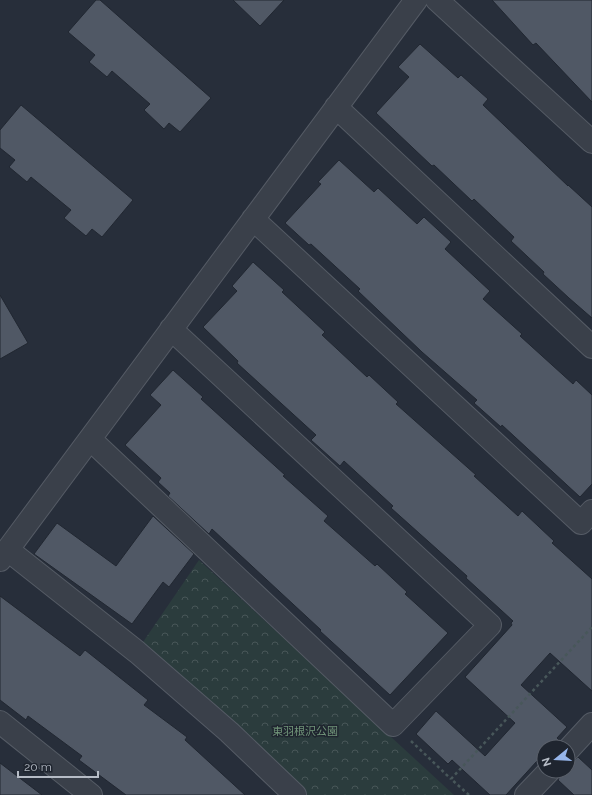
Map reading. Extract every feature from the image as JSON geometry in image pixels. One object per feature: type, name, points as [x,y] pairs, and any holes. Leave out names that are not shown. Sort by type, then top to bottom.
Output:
[{"type":"street","points":[[294,795],[228,732],[137,652],[4,555],[416,0]]},
{"type":"street","points":[[437,0],[592,142]]},
{"type":"street","points":[[336,107],[592,347]]},
{"type":"street","points":[[253,218],[581,523],[592,511]]},
{"type":"street","points":[[90,439],[393,725],[490,625],[172,329]]},
{"type":"street","points":[[0,722],[91,795]]},
{"type":"street","points":[[576,741],[592,724]]},
{"type":"street","points":[[526,795],[541,779]]},
{"type":"path","points":[[451,779],[592,627]]},
{"type":"path","points":[[393,725],[469,795]]},
{"type":"green space","name":"東羽根沢公園","points":[[199,560],[454,795],[295,795],[141,645]]},
{"type":"building","points":[[96,0],[100,0],[211,98],[180,132],[169,123],[164,129],[144,110],[150,104],[112,71],[107,77],[89,62],[95,55],[68,32]]},
{"type":"building","points":[[233,0],[284,0],[260,26]]},
{"type":"building","points":[[492,0],[592,0],[592,102],[536,43],[533,45]]},
{"type":"building","points":[[420,44],[458,78],[461,75],[488,99],[483,105],[592,207],[592,318],[543,274],[544,272],[511,241],[514,237],[474,199],[472,201],[434,165],[432,166],[376,113],[409,77],[398,67]]},
{"type":"building","points":[[21,105],[133,200],[102,237],[92,229],[86,236],[64,218],[71,210],[31,177],[27,182],[9,167],[15,160],[0,148],[0,130]]},
{"type":"building","points":[[339,160],[374,192],[378,188],[417,224],[424,217],[451,242],[445,249],[490,291],[483,299],[522,334],[520,336],[573,384],[576,380],[592,395],[592,484],[580,497],[502,425],[501,427],[474,403],[477,400],[422,352],[358,291],[360,289],[311,244],[309,245],[285,223],[321,184],[318,182]]},
{"type":"building","points":[[253,262],[284,290],[282,292],[325,332],[322,335],[367,377],[369,375],[398,402],[396,404],[476,475],[474,476],[518,516],[522,511],[554,541],[552,543],[592,579],[592,691],[550,653],[521,685],[567,727],[557,738],[558,739],[536,739],[536,762],[506,795],[490,795],[452,760],[448,764],[416,734],[436,711],[485,756],[515,723],[465,677],[512,625],[511,623],[513,621],[466,578],[467,576],[391,508],[393,506],[344,461],[340,466],[311,440],[316,435],[237,363],[238,361],[203,327],[237,291],[232,286]]},
{"type":"building","points":[[0,295],[28,343],[0,359]]},
{"type":"building","points":[[173,370],[203,397],[201,399],[328,516],[324,521],[375,566],[377,564],[407,592],[405,594],[448,633],[390,695],[212,529],[209,534],[168,496],[170,493],[158,482],[161,478],[125,445],[161,405],[150,395]]},
{"type":"building","points":[[153,516],[194,554],[169,587],[163,582],[132,624],[34,554],[57,523],[116,566]]},
{"type":"building","points":[[0,596],[80,656],[85,650],[148,700],[144,705],[187,737],[185,740],[245,795],[126,795],[79,760],[82,756],[28,716],[26,720],[0,700]]},
{"type":"building","points":[[578,757],[592,770],[592,795],[574,795],[558,780],[576,779],[576,759]]},
{"type":"building","points":[[0,763],[42,795],[0,795]]}]
